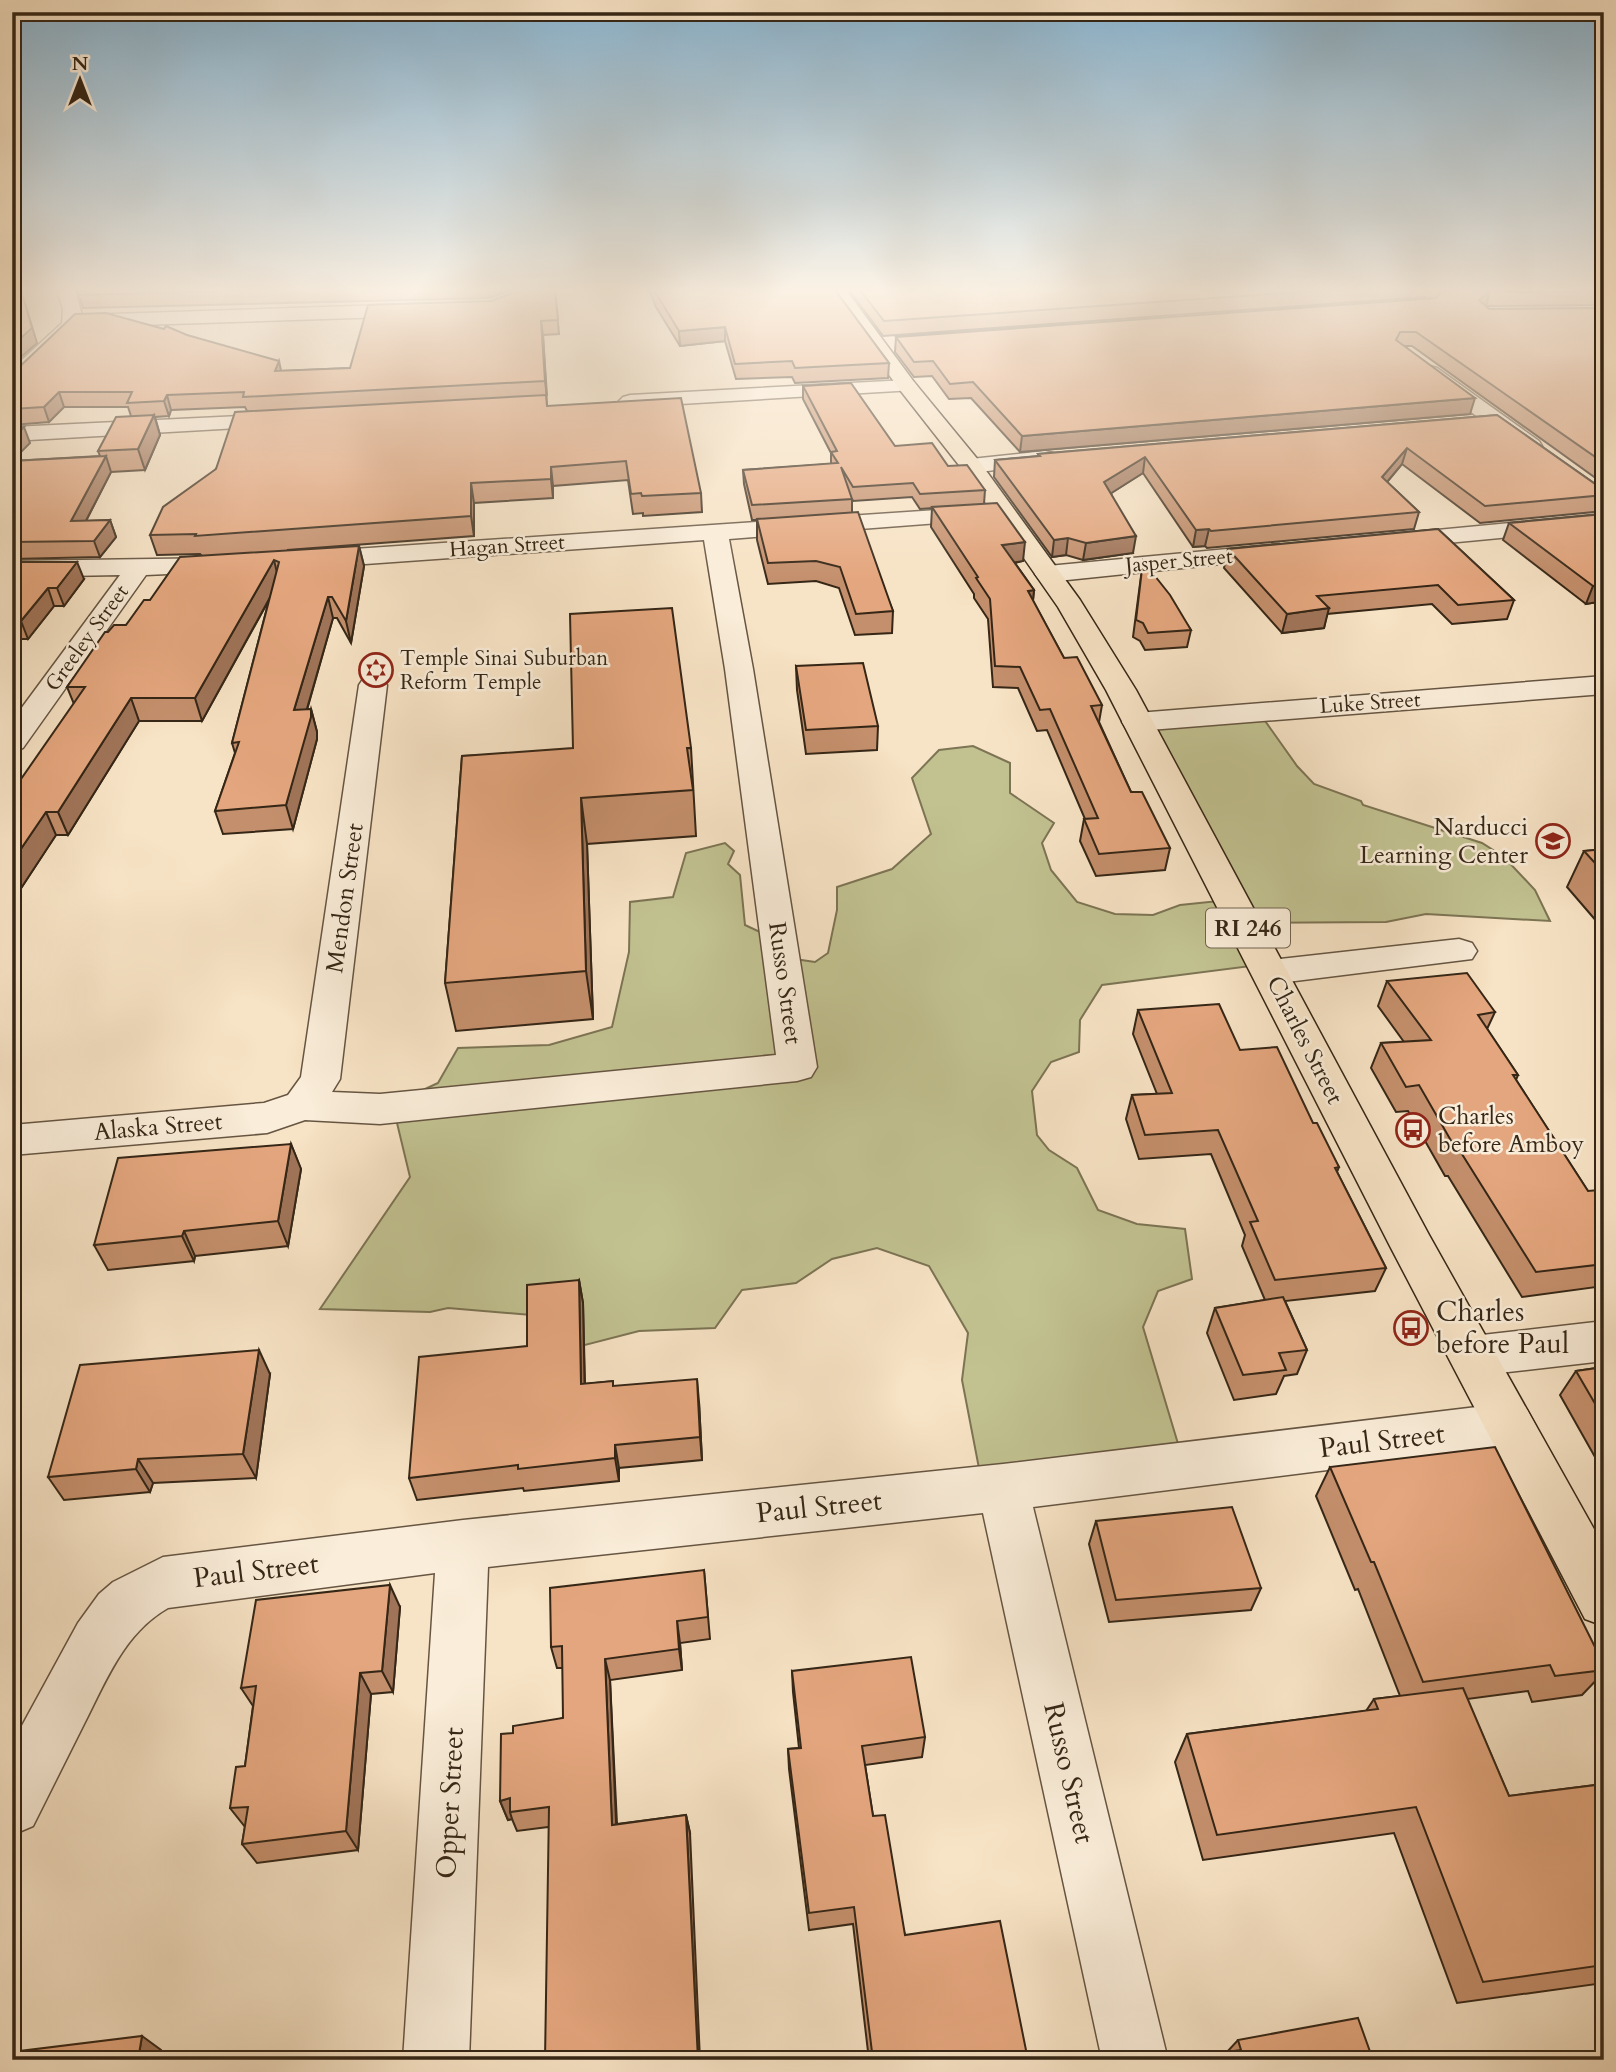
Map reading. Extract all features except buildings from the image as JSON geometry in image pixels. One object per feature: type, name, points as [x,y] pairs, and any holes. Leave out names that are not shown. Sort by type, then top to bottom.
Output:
[{"type":"main road","name":"Charles Street","points":[[908,387],[971,466],[1048,574],[1077,616],[1121,690],[1271,972],[1413,1248],[1604,1600]]},
{"type":"street","points":[[611,402],[894,387]]},
{"type":"street","points":[[1451,387],[1549,458]]},
{"type":"street","points":[[12,434],[305,418]]},
{"type":"street","points":[[1471,424],[1498,421]]},
{"type":"street","points":[[971,466],[1064,456]]},
{"type":"street","name":"Hagan Street","points":[[280,562],[1002,513]]},
{"type":"street","points":[[1371,544],[1604,521]]},
{"type":"street","name":"Russo Street","points":[[302,1104],[380,1109],[797,1067],[739,669],[715,531]]},
{"type":"street","name":"Jasper Street","points":[[1048,574],[1302,550]]},
{"type":"street","points":[[12,569],[253,564]]},
{"type":"street","name":"Greeley Street","points":[[12,742],[138,568]]},
{"type":"street","name":"Mendon Street","points":[[302,1104],[320,1079],[373,685]]},
{"type":"street","name":"Luke Street","points":[[1137,722],[1604,685]]},
{"type":"street","points":[[1271,972],[1459,951]]},
{"type":"street","name":"Alaska Street","points":[[12,1140],[267,1118],[302,1104]]},
{"type":"street","points":[[1473,1356],[1604,1341]]},
{"type":"street","name":"Paul Street","points":[[12,1805],[110,1621],[131,1598],[163,1583],[463,1545],[1003,1487],[1510,1425]]},
{"type":"street","name":"Russo Street","points":[[1003,1487],[1135,2060]]},
{"type":"street","name":"Opper Street","points":[[436,2060],[463,1545]]},
{"type":"green space","points":[[1263,718],[1297,766],[1314,784],[1361,801],[1363,805],[1482,843],[1504,857],[1535,890],[1550,921],[1426,914],[1386,922],[1249,923],[1259,965],[1102,985],[1080,1020],[1079,1052],[1051,1062],[1032,1091],[1037,1135],[1049,1150],[1077,1168],[1098,1210],[1137,1224],[1185,1229],[1192,1279],[1158,1291],[1143,1327],[1185,1467],[982,1484],[962,1380],[968,1333],[929,1266],[877,1248],[832,1259],[796,1283],[742,1290],[715,1328],[639,1331],[585,1345],[555,1317],[448,1308],[430,1312],[320,1309],[410,1177],[397,1123],[367,1097],[423,1090],[438,1083],[458,1048],[549,1045],[612,1027],[629,952],[630,902],[673,897],[686,853],[725,843],[734,851],[728,864],[740,875],[745,925],[773,938],[781,957],[815,962],[828,953],[837,910],[837,887],[892,869],[931,834],[912,778],[939,750],[973,746],[1010,763],[1010,793],[1054,823],[1042,843],[1051,870],[1077,902],[1115,914],[1153,915],[1180,905],[1229,900],[1145,728]]},
{"type":"place","name":"Temple Sinai Suburban Reform Temple","points":[[376,670]]},
{"type":"place","name":"Narducci Learning Center","points":[[1553,841]]},
{"type":"place","name":"Charles before Amboy","points":[[1413,1130]]},
{"type":"place","name":"Charles before Paul","points":[[1411,1328]]}]
